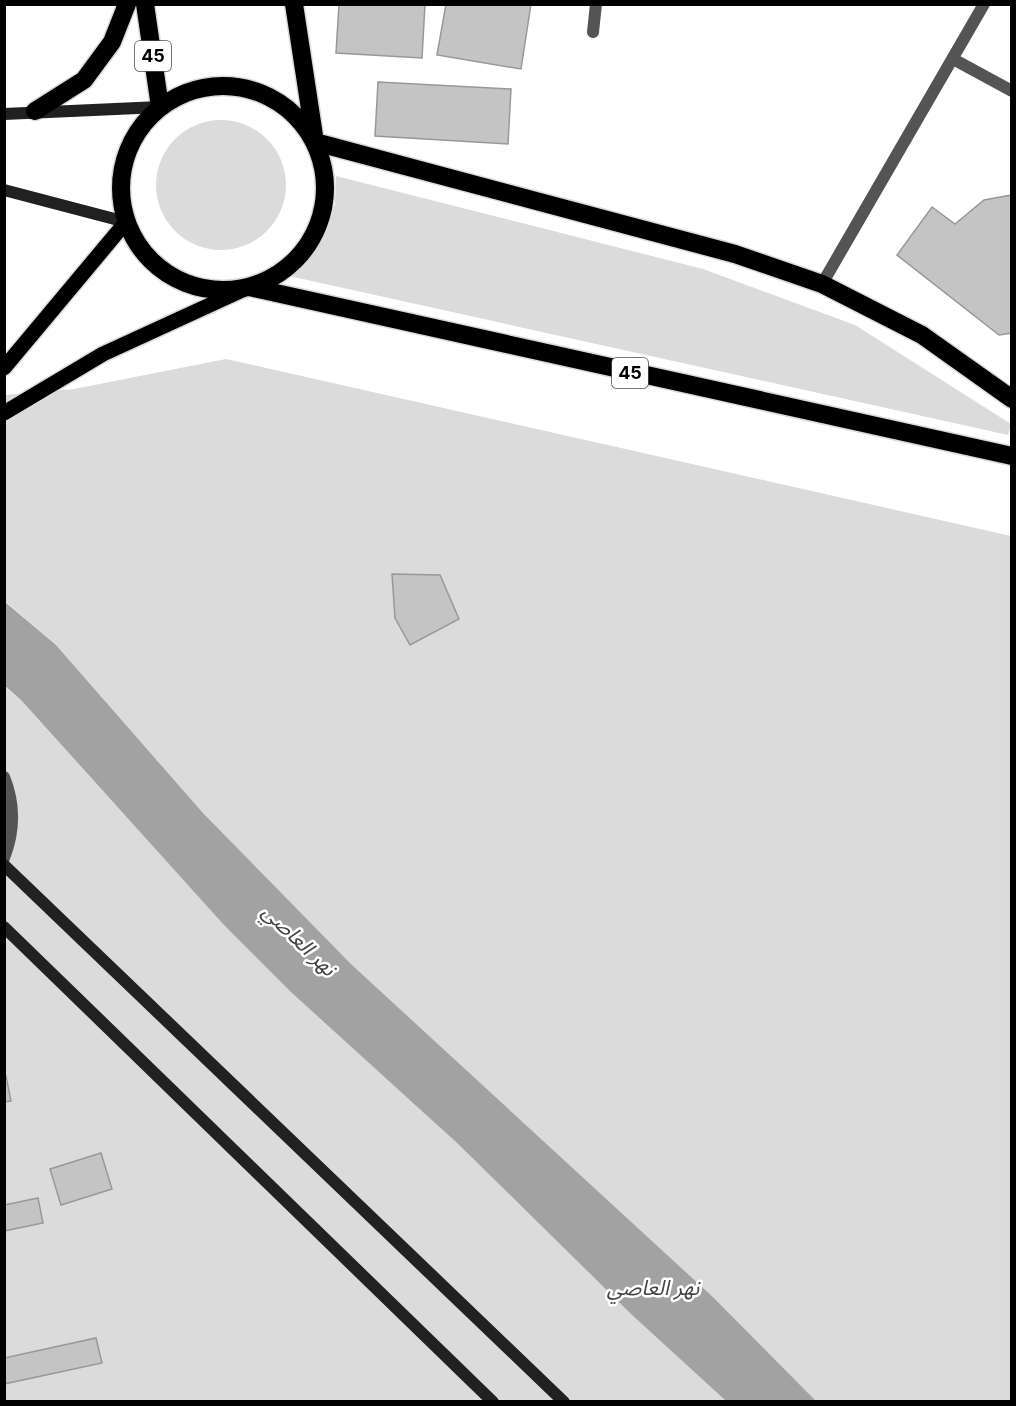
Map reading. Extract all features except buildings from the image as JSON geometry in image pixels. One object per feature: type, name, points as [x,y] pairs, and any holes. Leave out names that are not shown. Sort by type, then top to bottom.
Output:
[{"type":"highway","points":[[35,111],[84,80],[112,42],[127,4]]},
{"type":"highway","name":"45","points":[[145,4],[160,107]]},
{"type":"highway","points":[[294,4],[315,142],[323,166],[326,192],[322,217],[312,240],[296,260],[275,277],[249,287],[226,290],[200,288],[176,279],[154,265],[138,245],[126,222],[120,197],[122,172],[128,147],[142,125],[160,107],[183,94],[207,87],[233,86],[258,92],[281,103],[303,123],[315,142],[735,254],[822,284],[922,335],[1011,399]]},
{"type":"highway","name":"45","points":[[249,287],[1011,456]]},
{"type":"main road","points":[[4,114],[160,107]]},
{"type":"main road","points":[[4,190],[126,222],[4,368]]},
{"type":"main road","points":[[4,413],[103,354],[249,287]]},
{"type":"main road","points":[[4,865],[564,1401]]},
{"type":"main road","points":[[4,927],[493,1401]]},
{"type":"street","points":[[592,32],[596,4]]},
{"type":"street","points":[[822,284],[984,4]]},
{"type":"street","points":[[953,58],[1011,91]]},
{"type":"street","points":[[4,777],[14,808],[9,847],[4,858]]},
{"type":"shaded area","points":[[221,120],[246,125],[267,139],[281,160],[286,185],[281,210],[267,231],[246,245],[221,250],[196,245],[175,231],[161,210],[156,185],[161,160],[175,139],[196,125]]},
{"type":"shaded area","points":[[336,176],[703,269],[855,325],[1011,424],[1008,435],[289,276],[318,243],[335,205]]},
{"type":"shaded area","points":[[226,359],[1011,536],[1011,1401],[816,1401],[714,1298],[351,964],[203,813],[56,645],[5,601],[5,395],[74,389]]},
{"type":"shaded area","points":[[4,686],[21,700],[223,924],[456,1142],[632,1315],[726,1401],[5,1401]]},
{"type":"water","name":"نهر العاصي","points":[[4,601],[56,645],[203,813],[351,964],[714,1298],[816,1401],[726,1401],[632,1315],[456,1142],[291,992],[223,924],[21,700],[5,686]]}]
